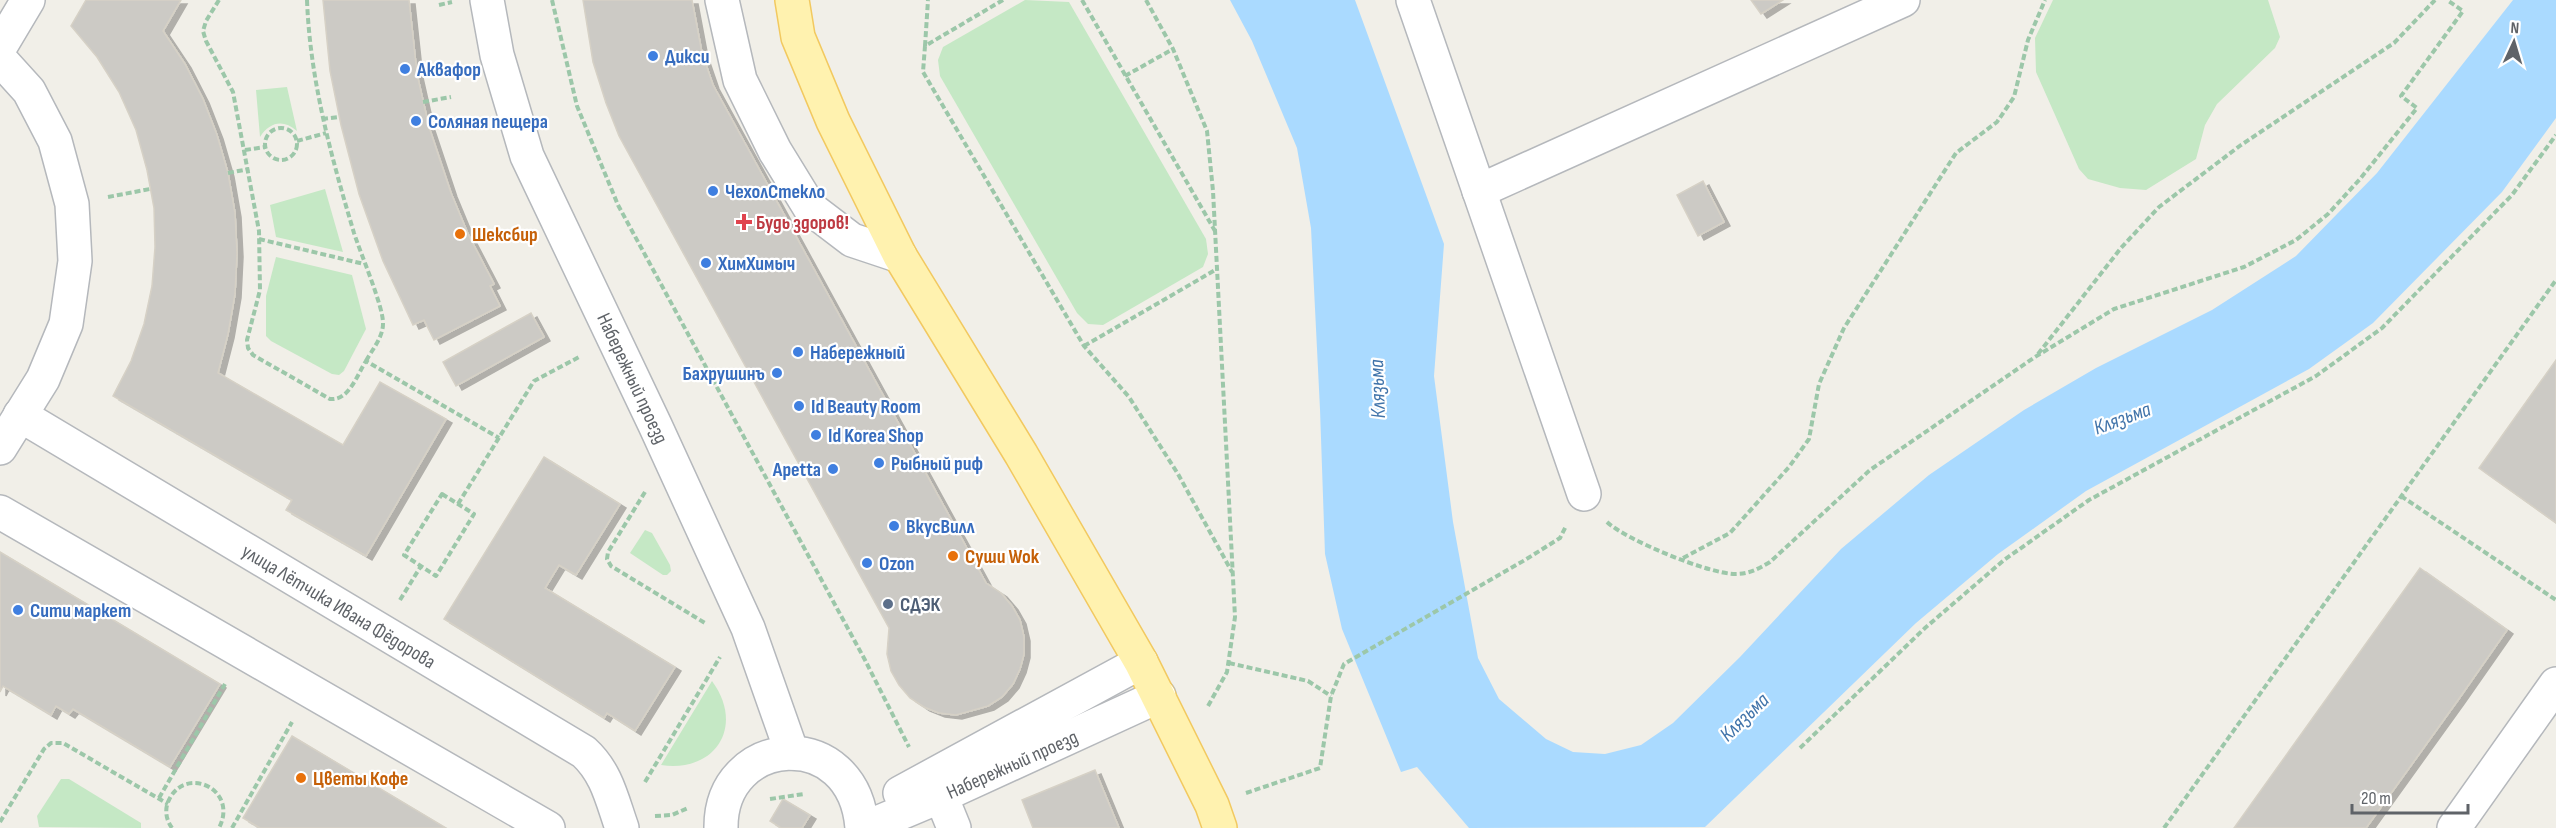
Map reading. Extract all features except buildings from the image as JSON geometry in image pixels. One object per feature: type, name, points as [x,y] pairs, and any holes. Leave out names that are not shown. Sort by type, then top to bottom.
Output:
[{"type":"main road","points":[[792,0],[798,37],[833,121],[900,256],[1021,454],[1141,662],[1216,817]]},
{"type":"street","points":[[0,47],[28,0]]},
{"type":"street","name":"Набережный проезд","points":[[487,0],[497,55],[527,156],[748,628],[792,753]]},
{"type":"street","points":[[722,0],[740,80],[775,151],[810,208],[852,240],[900,256]]},
{"type":"street","points":[[1413,0],[1584,494]]},
{"type":"street","points":[[1479,191],[1903,0]]},
{"type":"street","points":[[0,59],[29,91],[55,141],[72,204],[75,261],[66,324],[43,379],[0,448]]},
{"type":"street","name":"улица Лётчика Ивана Фёдорова","points":[[20,415],[584,752],[596,763],[606,780],[621,825]]},
{"type":"street","points":[[0,512],[548,828]]},
{"type":"street","name":"Набережный проезд","points":[[933,788],[1141,662]]},
{"type":"street","points":[[2454,828],[2556,684]]},
{"type":"street","name":"Набережный проезд","points":[[721,828],[725,798],[745,770],[759,761],[792,753],[823,760],[841,773],[856,794],[862,822],[933,788],[1159,696]]},
{"type":"street","points":[[933,788],[954,828]]},
{"type":"path","points":[[219,0],[206,21],[203,31],[232,92],[249,169],[260,239],[260,290],[247,340],[248,348],[253,355],[330,399],[339,400],[345,396],[366,361],[381,334],[383,324],[322,119],[308,41],[307,0]]},
{"type":"path","points":[[552,0],[577,106],[618,205],[933,788]]},
{"type":"path","points":[[928,0],[923,72],[1084,346],[1129,397],[1178,474],[1233,573]]},
{"type":"path","points":[[925,46],[1003,0]]},
{"type":"path","points":[[1082,0],[1215,232]]},
{"type":"path","points":[[1146,0],[1173,49],[1207,131],[1218,269],[1235,617],[1227,672],[1208,706]]},
{"type":"path","points":[[1683,558],[1730,533],[1789,467],[1809,439],[1819,384],[1844,328],[1956,153],[1997,122],[2014,97],[2028,40],[2045,0]]},
{"type":"path","points":[[2035,357],[2121,248],[2159,207],[2241,145],[2394,43],[2435,0]]},
{"type":"path","points":[[1216,817],[1320,768],[1331,696],[1344,664],[1560,538],[1584,494],[1599,516],[1615,530],[1637,541],[1712,570],[1733,574],[1750,573],[1770,562],[1870,470],[2035,357],[2114,309],[2244,267],[2296,240],[2328,214],[2360,179],[2417,108],[2401,96],[2463,11],[2448,0]]},
{"type":"path","points":[[1125,76],[1173,49]]},
{"type":"path","points":[[423,102],[451,98]]},
{"type":"path","points":[[322,119],[339,117]]},
{"type":"path","points":[[278,129],[286,129],[297,141],[296,150],[283,160],[275,159],[268,154],[265,147],[265,139],[270,132],[278,129]]},
{"type":"path","points":[[297,141],[326,133]]},
{"type":"path","points":[[1800,748],[1925,628],[2004,560],[2089,500],[2316,376],[2382,328],[2512,195],[2556,135]]},
{"type":"path","points":[[245,150],[265,147]]},
{"type":"path","points":[[228,173],[249,169]]},
{"type":"path","points":[[72,204],[150,189]]},
{"type":"path","points":[[260,239],[364,264]]},
{"type":"path","points":[[1084,346],[1218,269]]},
{"type":"path","points":[[2164,828],[2556,280]]},
{"type":"path","points":[[459,504],[534,381],[613,338]]},
{"type":"path","points":[[366,361],[499,438]]},
{"type":"path","points":[[667,451],[608,552],[607,559],[611,566],[713,628]]},
{"type":"path","points":[[442,494],[459,504],[474,514],[436,576],[404,555],[442,494]]},
{"type":"path","points":[[2401,496],[2556,600]]},
{"type":"path","points":[[621,825],[720,656]]},
{"type":"path","points":[[1229,663],[1308,681],[1331,696]]},
{"type":"path","points":[[159,798],[205,717]]},
{"type":"path","points":[[0,822],[44,749],[51,743],[63,744],[168,804]]},
{"type":"path","points":[[232,828],[275,752]]},
{"type":"path","points":[[172,828],[168,822],[166,810],[170,797],[179,788],[191,783],[204,784],[215,791],[223,802],[225,814],[219,828]]},
{"type":"green space","points":[[1025,0],[1069,2],[1206,239],[1208,254],[1203,267],[1103,325],[1088,324],[1077,313],[940,76],[938,60],[943,47]]},
{"type":"green space","points":[[2053,0],[2268,0],[2280,37],[2275,48],[2217,104],[2205,125],[2196,159],[2146,190],[2120,188],[2088,179],[2079,169],[2036,72],[2035,38]]},
{"type":"green space","points":[[287,87],[297,131],[287,125],[277,124],[268,128],[260,137],[256,90]]},
{"type":"green space","points":[[325,189],[343,252],[276,237],[270,205]]},
{"type":"green space","points":[[276,257],[352,275],[366,329],[344,371],[339,375],[332,374],[271,341],[266,336],[266,296]]},
{"type":"green space","points":[[645,530],[652,533],[670,565],[671,571],[667,575],[663,575],[630,553]]},
{"type":"green space","points":[[712,681],[722,698],[726,714],[725,729],[720,743],[710,754],[697,762],[680,766],[661,765]]},
{"type":"green space","points":[[61,779],[69,779],[141,823],[141,828],[39,827],[37,816]]},
{"type":"water","name":"Клязьма","points":[[1230,0],[1355,0],[1444,244],[1434,376],[1453,522],[1478,658],[1499,699],[1546,739],[1573,752],[1605,754],[1641,745],[1673,723],[1740,657],[1841,549],[1929,475],[2024,410],[2096,368],[2212,310],[2296,256],[2377,173],[2513,0],[2556,0],[2556,118],[2502,192],[2373,323],[2309,369],[2086,491],[1998,554],[1916,623],[1705,827],[1469,828],[1417,767],[1401,772],[1342,629],[1325,554],[1311,228],[1297,148],[1252,41]]},
{"type":"place","name":"Дикси","points":[[653,56]]},
{"type":"place","name":"Аквафор","points":[[405,69]]},
{"type":"place","name":"Соляная пещера","points":[[416,121]]},
{"type":"place","name":"ЧехолСтекло","points":[[713,191]]},
{"type":"place","name":"Будь здоров!","points":[[744,222]]},
{"type":"place","name":"Шексбир","points":[[460,234]]},
{"type":"place","name":"ХимХимыч","points":[[706,263]]},
{"type":"place","name":"Набережный","points":[[798,352]]},
{"type":"place","name":"Бахрушинъ","points":[[777,373]]},
{"type":"place","name":"Id Beauty Room","points":[[799,406]]},
{"type":"place","name":"Id Korea Shop","points":[[816,435]]},
{"type":"place","name":"Рыбный риф","points":[[879,463]]},
{"type":"place","name":"Apetta","points":[[833,469]]},
{"type":"place","name":"ВкусВилл","points":[[894,526]]},
{"type":"place","name":"Суши Wok","points":[[953,556]]},
{"type":"place","name":"Ozon","points":[[867,563]]},
{"type":"place","name":"СДЭК","points":[[888,604]]},
{"type":"place","name":"Сити маркет","points":[[18,610]]},
{"type":"place","name":"Цветы Кофе","points":[[301,778]]}]
